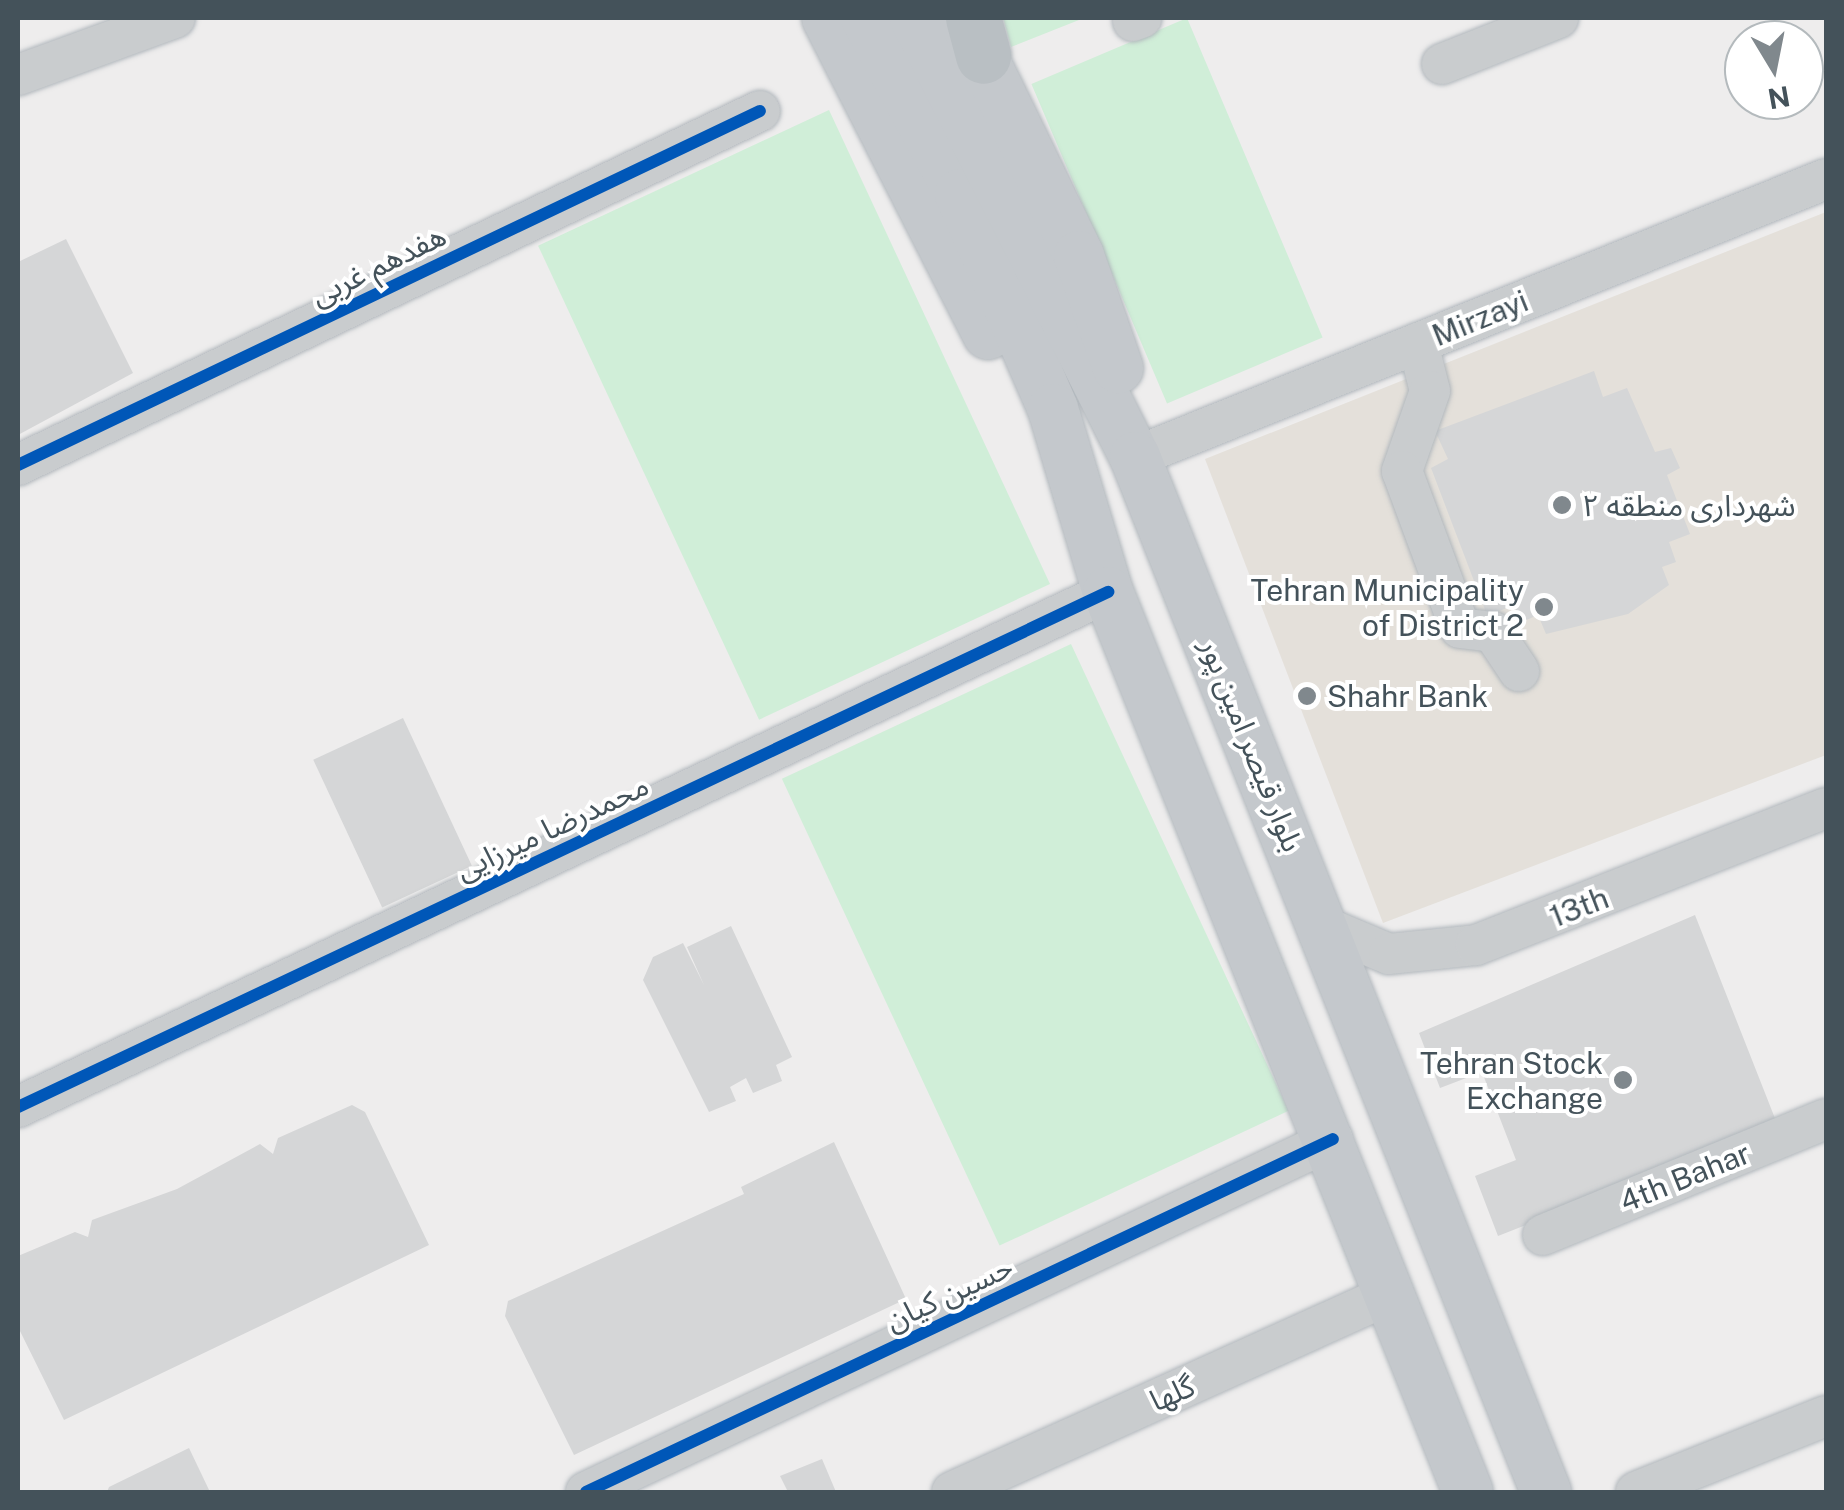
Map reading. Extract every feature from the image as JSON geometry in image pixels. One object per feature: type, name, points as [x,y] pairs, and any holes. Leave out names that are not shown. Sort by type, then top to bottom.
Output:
[{"type":"main road","points":[[828,18],[1079,496]]},
{"type":"main road","points":[[866,18],[1018,323],[1108,592],[1333,1140],[1468,1492]]},
{"type":"main road","name":"بلوار قیصر امین پور","points":[[915,18],[1135,456],[1327,928],[1546,1492]]},
{"type":"main road","points":[[973,31],[1079,256],[1116,360],[1135,456]]},
{"type":"street","points":[[18,74],[175,18]]},
{"type":"street","points":[[1442,64],[1558,18]]},
{"type":"street","name":"هفدهم غربی","points":[[18,465],[760,110]]},
{"type":"street","name":"Mirzayi","points":[[1135,456],[1826,179]]},
{"type":"street","points":[[1418,342],[1430,391],[1402,471],[1460,628],[1493,632],[1519,671]]},
{"type":"street","name":"محمدرضا میرزایی","points":[[18,1107],[1108,592]]},
{"type":"street","name":"13th","points":[[1327,928],[1390,954],[1476,946],[1826,808]]},
{"type":"street","name":"4th Bahar","points":[[1543,1235],[1826,1119]]},
{"type":"street","name":"حسین کیان","points":[[586,1492],[1333,1140]]},
{"type":"street","name":"گلها","points":[[952,1492],[1393,1292]]},
{"type":"street","points":[[1636,1492],[1826,1416]]},
{"type":"shaded area","name":"Tehran Municipality of District 2","points":[[1826,212],[1826,755],[1383,923],[1205,459]]},
{"type":"green space","points":[[1003,18],[1084,18],[1011,47]]},
{"type":"green space","points":[[1187,18],[1323,337],[1167,403],[1031,84]]},
{"type":"green space","points":[[829,110],[1050,584],[759,720],[538,246]]},
{"type":"green space","points":[[1071,644],[1289,1111],[1000,1246],[782,779]]},
{"type":"building","points":[[66,239],[133,373],[18,435],[18,262]]},
{"type":"building","name":"شهرداری منطقه ۲","points":[[1594,371],[1603,397],[1627,388],[1655,452],[1671,448],[1680,468],[1667,475],[1690,534],[1669,542],[1676,562],[1662,567],[1669,585],[1628,614],[1546,634],[1538,615],[1519,623],[1513,606],[1487,615],[1431,468],[1448,459],[1435,431]]},
{"type":"building","points":[[403,718],[472,866],[382,908],[313,760]]},
{"type":"building","name":"Tehran Stock Exchange","points":[[1695,915],[1778,1126],[1498,1236],[1475,1176],[1516,1160],[1482,1072],[1440,1088],[1419,1033]]},
{"type":"building","points":[[731,926],[792,1057],[776,1065],[782,1081],[753,1093],[746,1078],[730,1087],[736,1101],[709,1112],[643,980],[653,957],[683,943],[704,985],[687,947]]},
{"type":"building","points":[[352,1105],[365,1112],[429,1245],[64,1420],[18,1327],[18,1256],[75,1232],[88,1237],[92,1220],[177,1189],[260,1144],[273,1154],[278,1138]]},
{"type":"building","points":[[834,1142],[906,1299],[574,1455],[505,1316],[508,1301],[744,1194],[741,1187]]},
{"type":"building","points":[[189,1448],[210,1492],[107,1492],[109,1487]]},
{"type":"building","points":[[822,1459],[836,1492],[788,1492],[780,1476]]},
{"type":"cycle path","points":[[18,465],[760,111]]},
{"type":"cycle path","points":[[18,1107],[1108,592]]},
{"type":"cycle path","points":[[586,1492],[1333,1139]]},
{"type":"place","name":"شهرداری منطقه ۲","points":[[1562,505]]},
{"type":"place","name":"Tehran Municipality of District 2","points":[[1544,607]]},
{"type":"place","name":"Shahr Bank","points":[[1307,696]]},
{"type":"place","name":"Tehran Stock Exchange","points":[[1623,1080]]}]
